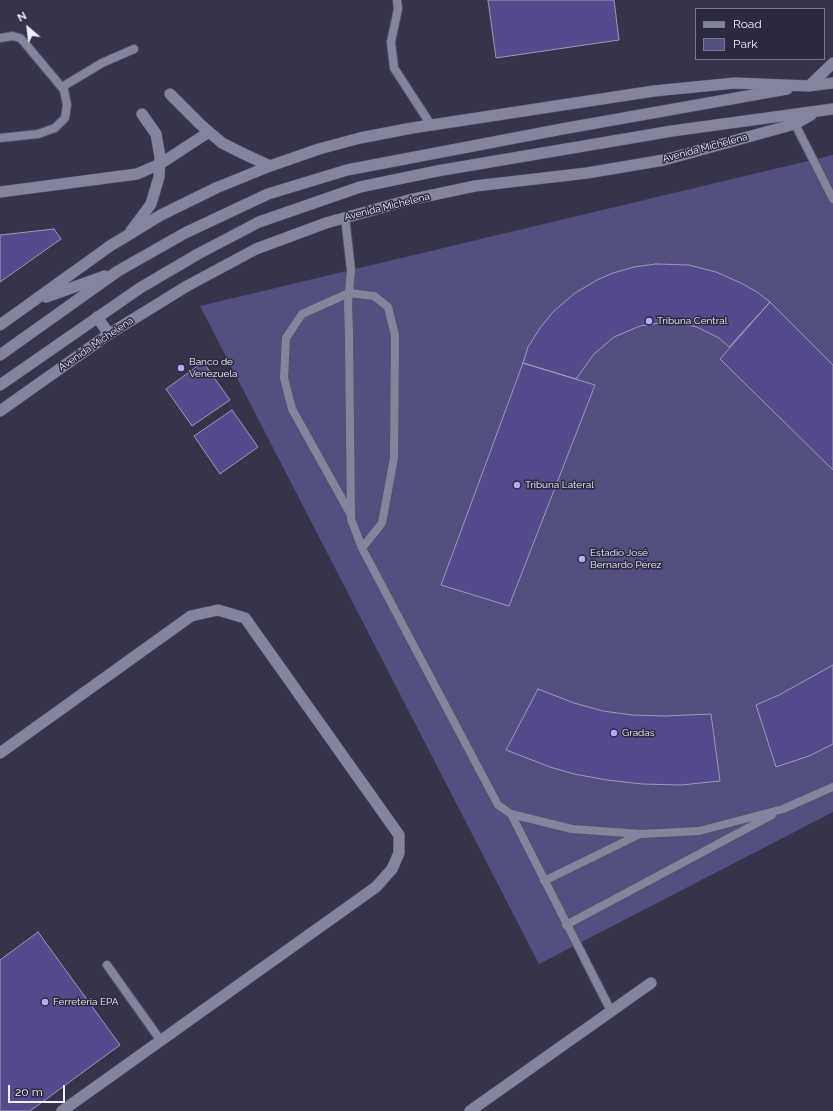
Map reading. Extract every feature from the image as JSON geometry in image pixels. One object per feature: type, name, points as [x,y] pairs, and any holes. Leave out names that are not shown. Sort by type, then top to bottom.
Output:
[{"type":"street","points":[[0,325],[110,246],[161,215],[216,188],[270,166],[360,138],[431,125],[654,90],[735,83],[809,86],[833,63]]},
{"type":"street","points":[[0,355],[118,271],[185,233],[268,194],[347,170],[562,129],[833,83]]},
{"type":"street","points":[[170,94],[222,143],[270,166]]},
{"type":"street","name":"Avenida Michelena","points":[[0,385],[140,288],[198,254],[259,222],[360,187],[437,171],[672,131],[833,109]]},
{"type":"street","name":"Avenida Michelena","points":[[0,411],[109,334],[187,286],[256,249],[326,223],[409,200],[475,186],[587,173],[664,160],[795,124],[816,112]]},
{"type":"street","points":[[128,236],[152,204],[160,177],[160,157],[156,134],[142,114]]},
{"type":"street","points":[[0,192],[137,174],[160,164],[209,132]]},
{"type":"street","points":[[33,301],[118,271]]},
{"type":"street","points":[[97,317],[109,334]]},
{"type":"street","points":[[0,753],[191,616],[218,610],[245,618],[399,835],[399,853],[392,869],[376,887],[62,1111]]},
{"type":"street","points":[[470,1111],[651,983]]},
{"type":"lane","points":[[397,0],[398,9],[391,42],[394,68],[431,125]]},
{"type":"lane","points":[[0,38],[13,36],[20,38],[62,87],[67,105],[65,118],[55,128],[38,134],[0,138]]},
{"type":"lane","points":[[62,87],[102,63],[134,49]]},
{"type":"lane","points":[[795,124],[833,199]]},
{"type":"lane","points":[[345,218],[351,270],[348,304],[351,519],[362,548],[498,805],[511,814],[572,829],[641,834],[699,831],[783,809]]},
{"type":"lane","points":[[351,516],[292,409],[284,378],[286,338],[302,314],[349,293],[374,296],[388,307],[395,334],[394,458],[382,523],[362,548]]},
{"type":"lane","points":[[566,924],[783,809],[833,787]]},
{"type":"lane","points":[[511,814],[611,1011]]},
{"type":"lane","points":[[544,881],[641,834]]},
{"type":"lane","points":[[107,965],[161,1041]]},
{"type":"green space","name":"Estadio José Bernardo Pérez","points":[[833,155],[833,812],[539,964],[200,306]]},
{"type":"building","points":[[488,0],[614,0],[619,40],[496,58]]},
{"type":"building","points":[[54,229],[61,239],[0,282],[0,235]]},
{"type":"building","name":"Tribuna Central","points":[[656,264],[689,265],[716,272],[741,283],[757,292],[770,302],[729,347],[719,338],[697,327],[677,323],[659,323],[640,326],[614,337],[594,354],[576,379],[523,363],[528,347],[540,328],[553,312],[575,293],[597,280],[613,273],[634,267]]},
{"type":"building","points":[[770,302],[833,365],[833,470],[720,359]]},
{"type":"building","points":[[203,362],[230,400],[192,426],[166,389]]},
{"type":"building","name":"Tribuna Lateral","points":[[523,363],[595,385],[509,606],[441,585]]},
{"type":"building","points":[[232,410],[258,447],[220,474],[194,436]]},
{"type":"building","points":[[833,665],[833,744],[809,756],[776,767],[756,705],[779,695]]},
{"type":"building","name":"Gradas","points":[[538,689],[574,703],[603,711],[632,715],[664,716],[711,714],[720,781],[681,785],[642,784],[607,780],[574,774],[550,767],[506,750]]},
{"type":"building","name":"Ferreteria EPA","points":[[38,932],[120,1045],[30,1111],[0,1111],[0,960]]},
{"type":"place","name":"Tribuna Central","points":[[649,321]]},
{"type":"place","name":"Banco de Venezuela","points":[[181,368]]},
{"type":"place","name":"Tribuna Lateral","points":[[517,485]]},
{"type":"place","name":"Estadio José Bernardo Pérez","points":[[582,559]]},
{"type":"place","name":"Gradas","points":[[614,733]]},
{"type":"place","name":"Ferreteria EPA","points":[[45,1002]]}]
